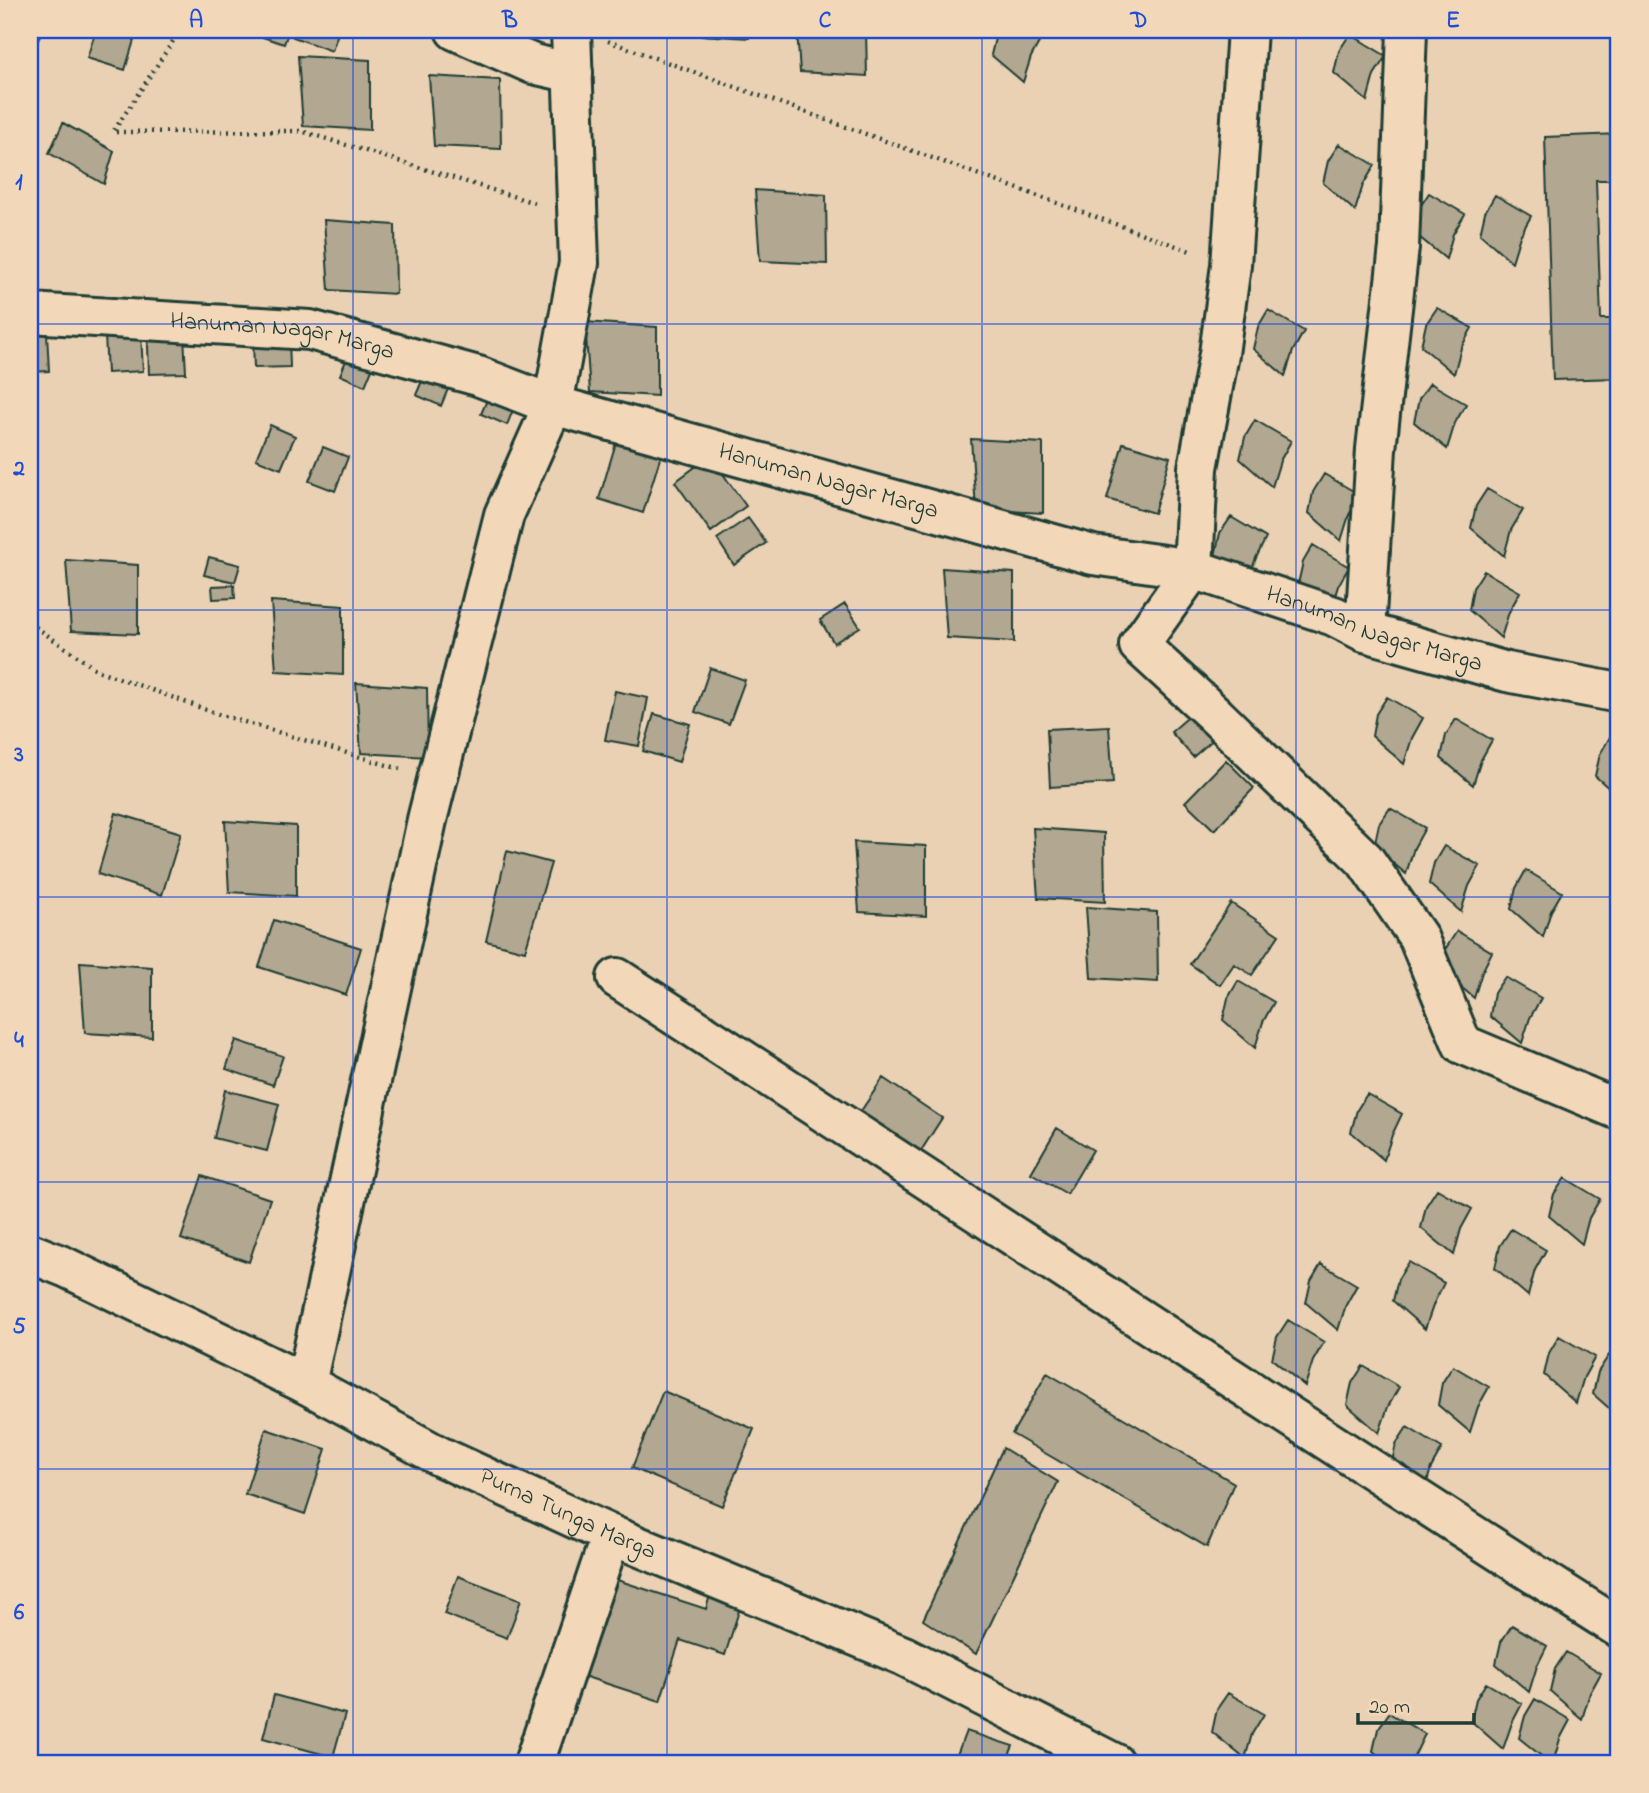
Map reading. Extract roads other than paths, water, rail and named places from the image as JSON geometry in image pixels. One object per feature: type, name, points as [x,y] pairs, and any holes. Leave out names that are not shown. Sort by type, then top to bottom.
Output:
[{"type":"street","points":[[456,30],[533,64],[573,73]]},
{"type":"street","points":[[1247,30],[1231,265],[1219,354],[1198,468],[1193,569],[1139,645],[1365,860],[1418,937],[1462,1044],[1619,1110]]},
{"type":"street","points":[[1365,632],[1376,449],[1399,247],[1407,30]]},
{"type":"street","points":[[306,1384],[437,781],[504,515],[553,405],[579,262],[573,73],[587,34]]},
{"type":"street","name":"Hanuman Nagar Marga","points":[[30,313],[310,330],[478,376],[553,405],[1093,555],[1193,569],[1334,616],[1365,632],[1507,672],[1619,693]]},
{"type":"street","points":[[617,978],[1411,1496],[1619,1628]]},
{"type":"street","name":"Purna Tunga Marga","points":[[30,1253],[65,1267],[306,1384],[440,1457],[611,1535],[904,1656],[1114,1763]]},
{"type":"street","points":[[534,1763],[611,1535]]}]
